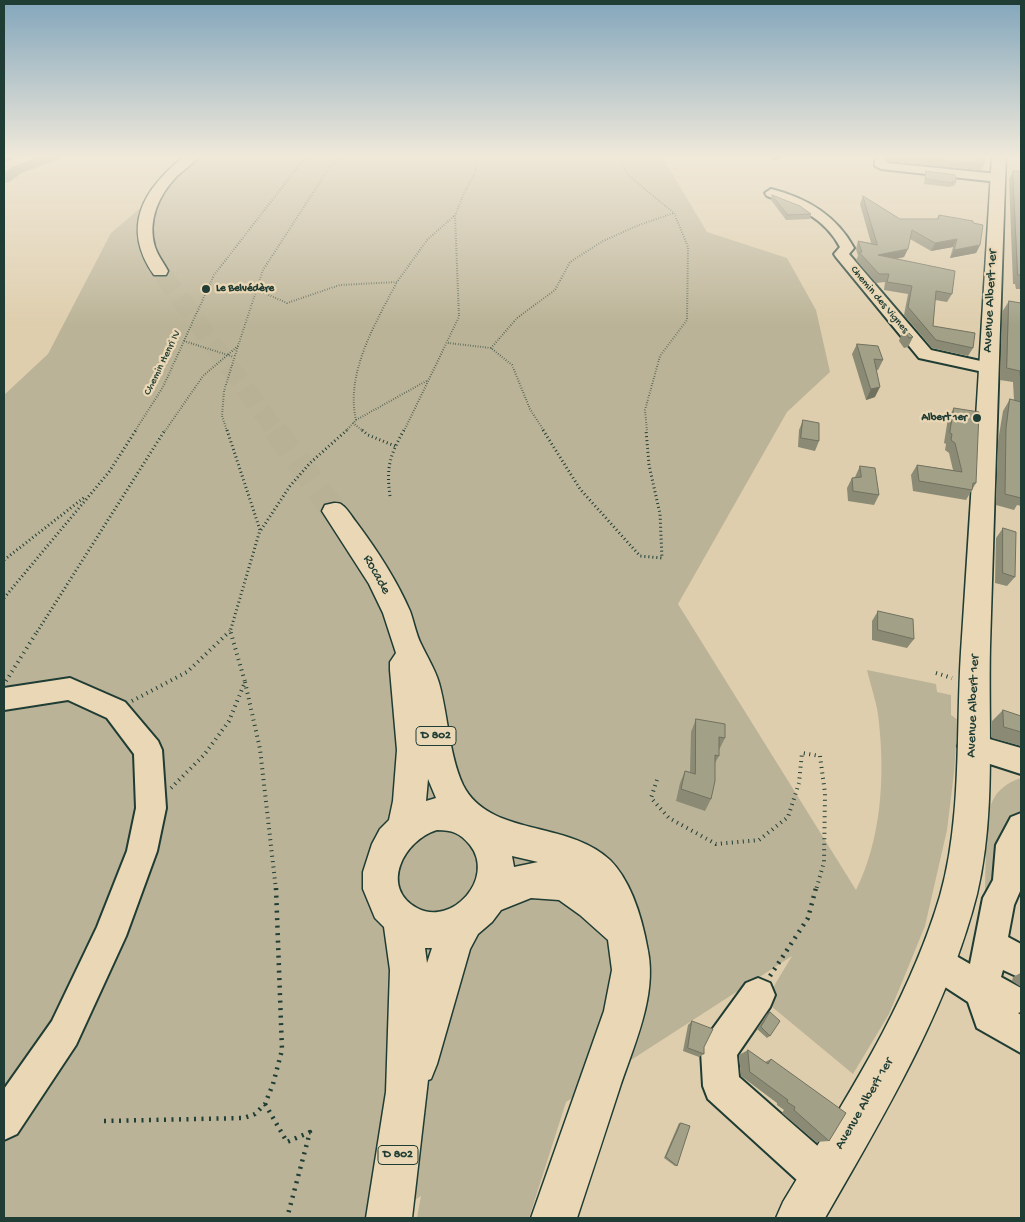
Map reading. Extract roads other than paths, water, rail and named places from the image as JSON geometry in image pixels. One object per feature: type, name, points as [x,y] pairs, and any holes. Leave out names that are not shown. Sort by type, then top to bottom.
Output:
[{"type":"main road","points":[[148,212],[145,234],[148,248],[160,271]]},
{"type":"main road","name":"Avenue Albert 1er","points":[[800,1218],[894,1054],[937,962],[961,883],[970,812],[996,212]]},
{"type":"main road","name":"Rocade","points":[[334,510],[369,560],[395,609],[407,646]]},
{"type":"main road","name":"D 802","points":[[407,646],[417,662],[423,681],[444,776],[451,794],[472,823]]},
{"type":"main road","name":"D 802","points":[[405,826],[414,762],[405,684],[407,646]]},
{"type":"main road","points":[[554,1218],[620,1024],[628,994],[631,968],[628,944],[618,904],[608,886],[595,870],[570,855],[502,836],[457,815],[439,813],[422,817],[405,826],[393,838],[384,854],[380,872],[382,890],[389,906],[401,919],[416,927],[432,930],[448,928],[530,880],[552,880],[572,886],[624,929]]},
{"type":"main road","points":[[472,823],[484,834],[492,847],[496,863],[494,880],[476,910]]},
{"type":"main road","name":"D 802","points":[[407,1092],[435,1007],[444,965],[452,943],[476,910]]},
{"type":"main road","name":"D 802","points":[[389,1218],[407,1092],[408,970],[401,919]]},
{"type":"street","name":"Chemin des Vignes","points":[[814,212],[837,228],[847,248],[841,254],[926,354],[988,368]]},
{"type":"street","points":[[4,699],[70,689],[116,710],[148,750],[152,808],[142,851],[110,936],[64,1033],[4,1121]]},
{"type":"street","points":[[972,746],[1021,761]]},
{"type":"street","points":[[1021,827],[1010,846],[1016,882],[999,898],[1003,952],[991,992],[989,1016],[1021,1035]]},
{"type":"street","points":[[937,962],[991,992]]},
{"type":"street","points":[[758,995],[719,1051],[721,1086],[823,1177]]},
{"type":"tunnel","points":[[160,271],[164,276]]},
{"type":"tunnel","points":[[163,275],[276,431]]},
{"type":"tunnel","points":[[275,430],[334,511]]},
{"type":"place","name":"Le Belvédère","points":[[206,289]]},
{"type":"place","name":"Albert 1er","points":[[977,418]]}]
